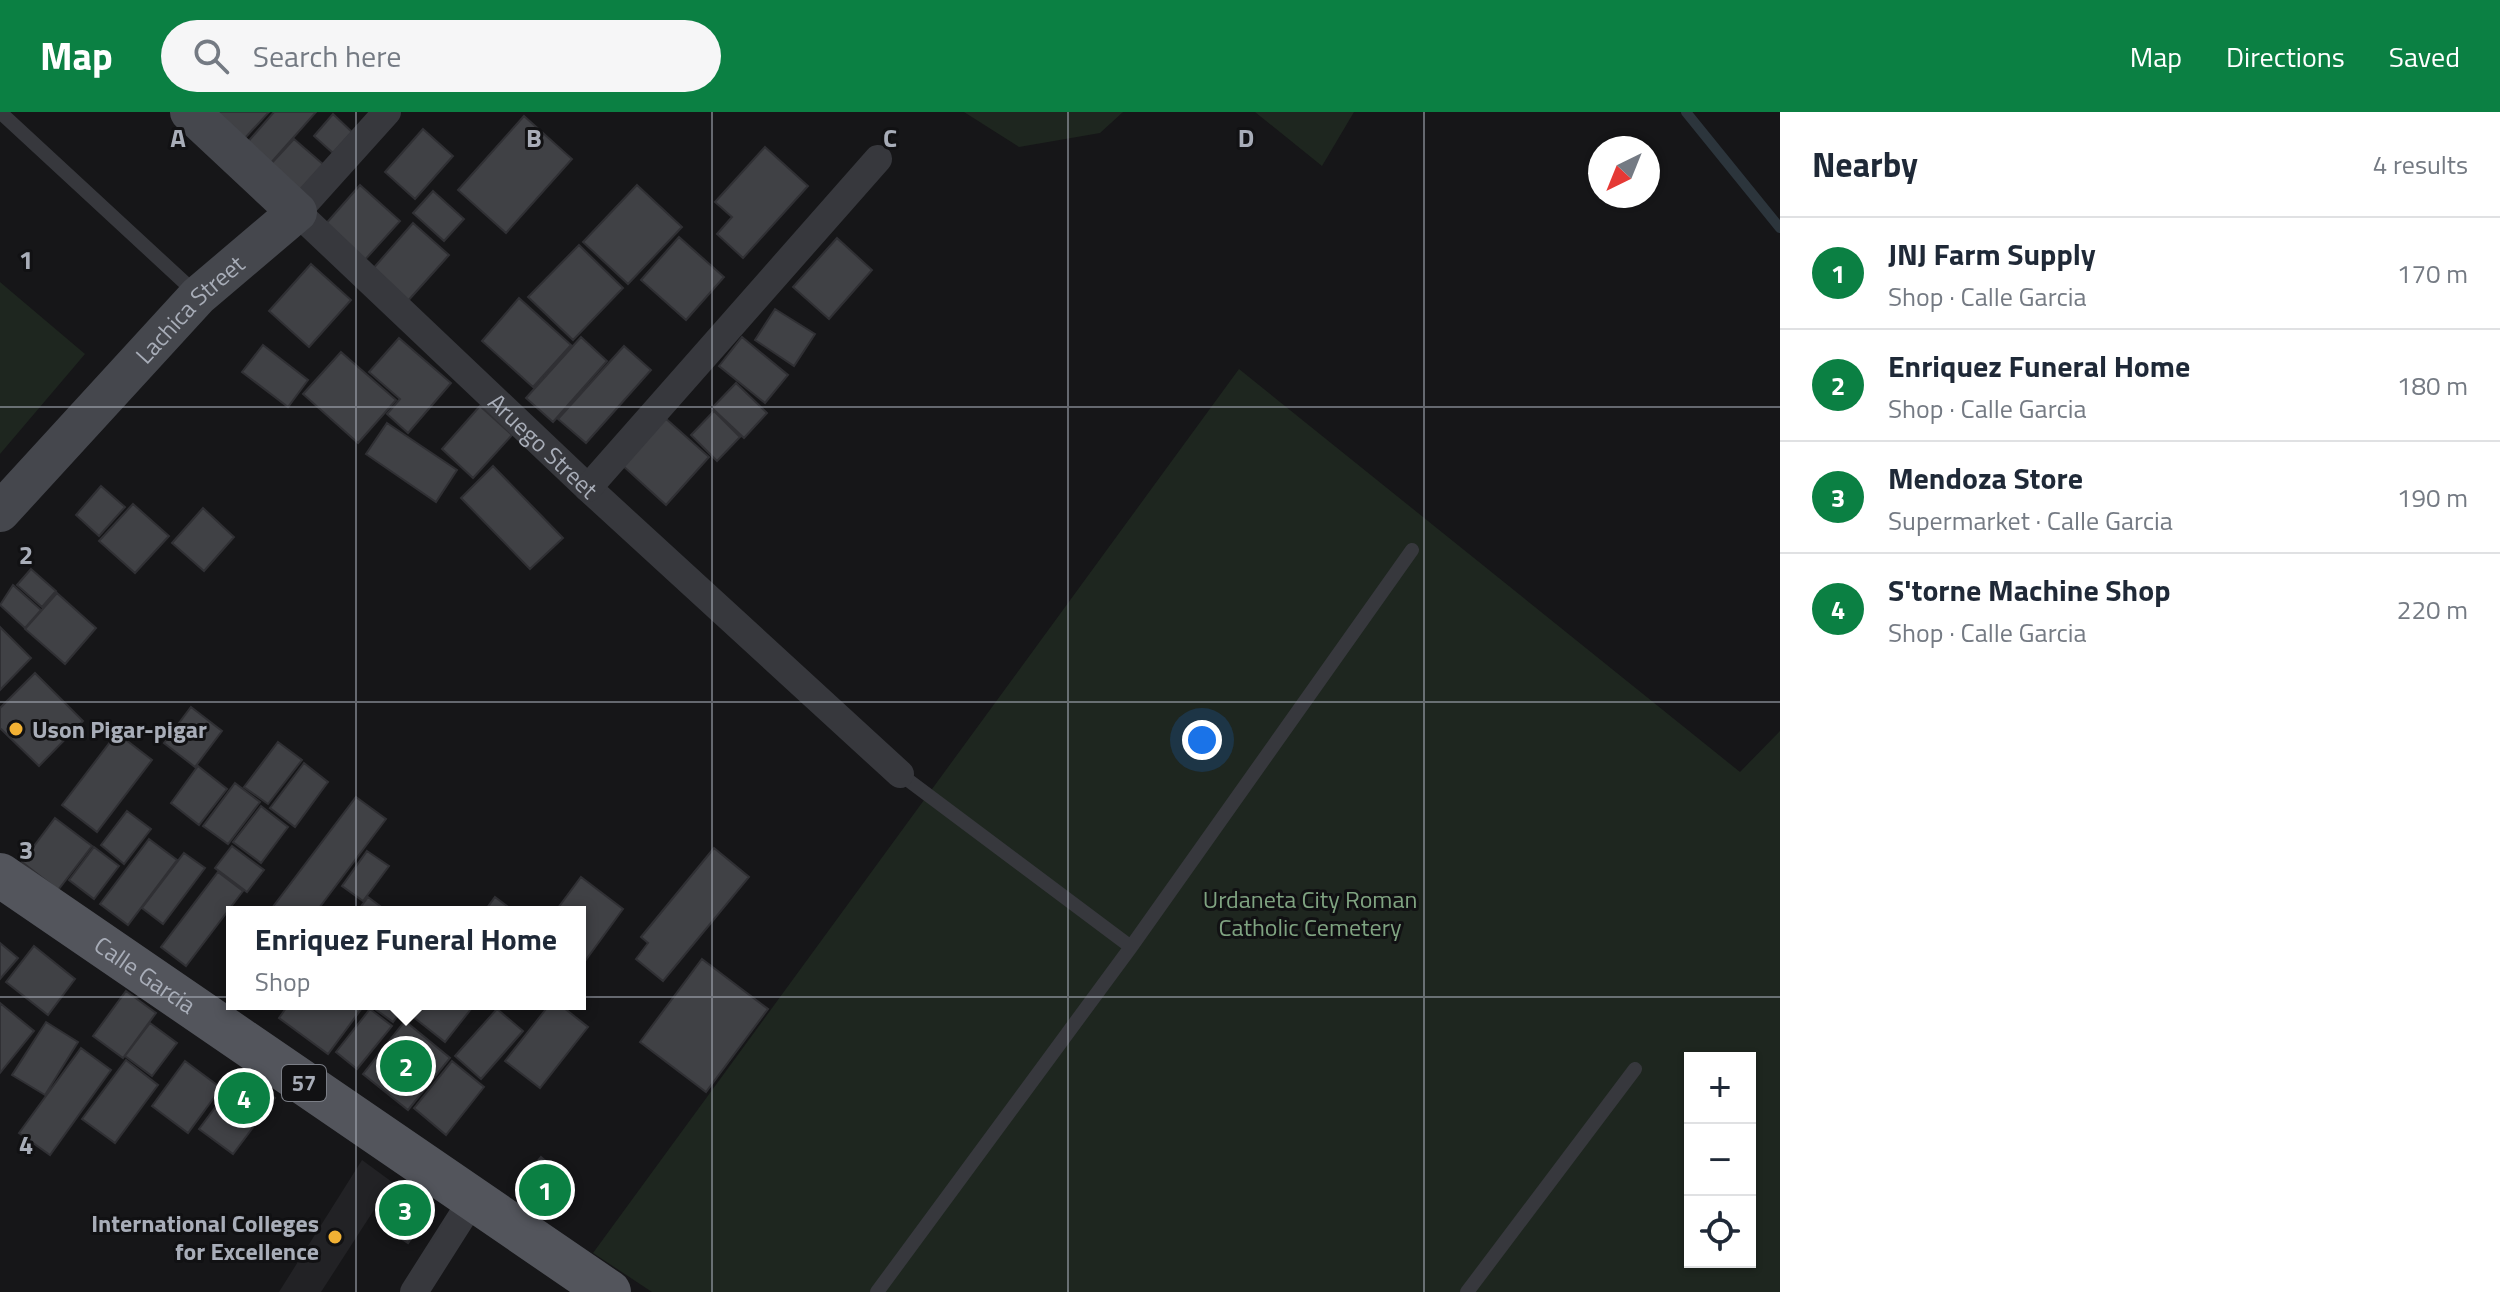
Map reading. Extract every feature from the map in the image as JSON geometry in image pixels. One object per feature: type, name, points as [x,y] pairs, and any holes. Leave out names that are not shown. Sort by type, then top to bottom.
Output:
[{"type":"main road","name":"Calle Garcia","points":[[0,875],[609,1292]]},
{"type":"street","name":"Aruego Street","points":[[190,112],[588,488],[900,774]]},
{"type":"street","name":"Lachica Street","points":[[0,512],[198,296],[297,212],[387,112]]},
{"type":"street","points":[[588,488],[878,159]]},
{"type":"street","points":[[414,1292],[473,1199]]},
{"type":"lane","points":[[0,112],[198,296]]},
{"type":"lane","points":[[877,1292],[1131,947],[1412,550]]},
{"type":"lane","points":[[900,774],[1131,947]]},
{"type":"lane","points":[[1467,1292],[1635,1069]]},
{"type":"shaded area","name":"International Colleges for Excellence","points":[[362,1160],[392,1182],[321,1292],[279,1292]]},
{"type":"green space","points":[[964,112],[1123,112],[1100,133],[1019,147]]},
{"type":"green space","points":[[1255,112],[1354,112],[1322,166]]},
{"type":"green space","points":[[0,282],[85,354],[0,454]]},
{"type":"green space","name":"Urdaneta City Roman Catholic Cemetery","points":[[1239,369],[1740,772],[1780,731],[1780,1292],[652,1292],[593,1253]]},
{"type":"building","points":[[214,112],[269,112],[244,139]]},
{"type":"building","points":[[274,112],[316,112],[269,165],[246,144]]},
{"type":"building","points":[[333,114],[352,132],[333,153],[314,136]]},
{"type":"building","points":[[524,116],[572,159],[506,233],[458,190]]},
{"type":"building","points":[[423,129],[453,156],[415,199],[385,172]]},
{"type":"building","points":[[294,139],[324,165],[299,193],[269,166]]},
{"type":"building","points":[[765,147],[808,186],[743,258],[717,234],[732,217],[715,202]]},
{"type":"building","points":[[360,185],[400,221],[362,263],[323,227]]},
{"type":"building","points":[[637,185],[682,227],[628,284],[583,242]]},
{"type":"building","points":[[433,191],[464,219],[444,241],[413,213]]},
{"type":"building","points":[[413,223],[449,255],[406,303],[371,271]]},
{"type":"building","points":[[679,237],[724,277],[686,320],[641,280]]},
{"type":"building","points":[[837,238],[872,270],[829,319],[793,287]]},
{"type":"building","points":[[579,245],[623,288],[573,340],[528,297]]},
{"type":"building","points":[[311,264],[351,300],[309,347],[269,311]]},
{"type":"building","points":[[519,298],[571,345],[533,387],[482,341]]},
{"type":"building","points":[[775,309],[815,334],[794,366],[755,340]]},
{"type":"building","points":[[581,337],[607,361],[553,422],[526,398]]},
{"type":"building","points":[[742,337],[788,375],[765,403],[719,366]]},
{"type":"building","points":[[399,338],[451,383],[408,433],[387,414],[400,399],[369,372]]},
{"type":"building","points":[[263,345],[308,380],[288,407],[242,372]]},
{"type":"building","points":[[624,346],[651,370],[586,443],[558,419]]},
{"type":"building","points":[[341,352],[396,400],[358,443],[303,394]]},
{"type":"building","points":[[736,383],[767,413],[744,438],[712,408]]},
{"type":"building","points":[[480,406],[512,435],[473,478],[442,449]]},
{"type":"building","points":[[714,411],[740,437],[717,461],[691,435]]},
{"type":"building","points":[[664,417],[709,457],[666,505],[621,464]]},
{"type":"building","points":[[387,423],[457,470],[436,502],[366,454]]},
{"type":"building","points":[[493,466],[563,538],[530,569],[461,498]]},
{"type":"building","points":[[101,486],[125,507],[99,536],[76,515]]},
{"type":"building","points":[[133,504],[169,536],[135,573],[99,541]]},
{"type":"building","points":[[203,508],[234,537],[204,571],[172,543]]},
{"type":"building","points":[[31,569],[56,591],[42,607],[17,585]]},
{"type":"building","points":[[13,585],[41,610],[25,628],[0,605]]},
{"type":"building","points":[[57,593],[96,628],[65,664],[25,629]]},
{"type":"building","points":[[0,627],[31,658],[0,690]]},
{"type":"building","points":[[35,673],[83,721],[39,766],[0,728],[0,708]]},
{"type":"building","points":[[191,707],[222,731],[195,767],[164,743]]},
{"type":"building","points":[[117,733],[152,760],[97,832],[62,805]]},
{"type":"building","points":[[278,742],[302,760],[268,804],[244,787]]},
{"type":"building","points":[[304,763],[328,782],[295,827],[270,808]]},
{"type":"building","points":[[198,766],[227,789],[199,825],[171,803]]},
{"type":"building","points":[[235,783],[260,802],[228,844],[203,826]]},
{"type":"building","points":[[356,797],[386,819],[321,906],[274,906]]},
{"type":"building","points":[[261,806],[288,827],[261,863],[233,842]]},
{"type":"building","points":[[127,811],[151,829],[124,864],[101,845]]},
{"type":"building","points":[[55,818],[92,846],[58,890],[22,862]]},
{"type":"building","points":[[149,839],[177,860],[128,925],[100,904]]},
{"type":"building","points":[[232,846],[264,870],[247,892],[215,868]]},
{"type":"building","points":[[94,847],[119,866],[94,899],[69,880]]},
{"type":"building","points":[[714,848],[749,877],[663,981],[636,959],[648,943],[641,937]]},
{"type":"building","points":[[367,851],[389,866],[363,901],[342,886]]},
{"type":"building","points":[[184,853],[205,868],[163,924],[142,908]]},
{"type":"building","points":[[218,872],[243,891],[232,906],[226,906],[226,913],[186,966],[161,947]]},
{"type":"building","points":[[581,877],[623,909],[586,960],[586,906],[559,906]]},
{"type":"building","points":[[368,897],[380,906],[361,906]]},
{"type":"building","points":[[495,897],[507,906],[488,906]]},
{"type":"building","points":[[0,943],[18,958],[0,979]]},
{"type":"building","points":[[34,946],[75,979],[48,1015],[6,982]]},
{"type":"building","points":[[702,959],[768,1009],[706,1092],[640,1042]]},
{"type":"building","points":[[126,991],[156,1013],[123,1058],[93,1036]]},
{"type":"building","points":[[0,1003],[34,1031],[0,1073]]},
{"type":"building","points":[[285,1010],[361,1010],[328,1054],[279,1018]]},
{"type":"building","points":[[369,1010],[392,1026],[357,1069],[336,1052]]},
{"type":"building","points":[[376,1010],[402,1010],[393,1022]]},
{"type":"building","points":[[408,1010],[470,1010],[445,1042],[407,1012]]},
{"type":"building","points":[[496,1010],[523,1031],[481,1079],[455,1056]]},
{"type":"building","points":[[545,1010],[567,1010],[588,1027],[540,1088],[505,1061]]},
{"type":"building","points":[[405,1021],[450,1058],[408,1110],[363,1074]]},
{"type":"building","points":[[46,1022],[78,1042],[45,1095],[12,1075]]},
{"type":"building","points":[[150,1023],[177,1043],[152,1076],[125,1056]]},
{"type":"building","points":[[81,1048],[111,1070],[50,1155],[19,1133]]},
{"type":"building","points":[[126,1060],[158,1085],[115,1143],[82,1119]]},
{"type":"building","points":[[185,1061],[221,1088],[188,1133],[152,1106]]},
{"type":"building","points":[[452,1061],[484,1087],[446,1135],[414,1108]]},
{"type":"building","points":[[241,1073],[275,1098],[233,1154],[199,1129]]},
{"type":"building","points":[[541,1157],[574,1185],[549,1214],[516,1187]]},
{"type":"building","points":[[402,1198],[427,1216],[408,1243],[383,1226]]},
{"type":"waterway","points":[[1686,112],[1780,228]]},
{"type":"place","name":"Uson Pigar-pigar","points":[[16,729]]},
{"type":"place","name":"Enriquez Funeral Home","points":[[406,1066]]},
{"type":"place","name":"S'torne Machine Shop","points":[[244,1098]]},
{"type":"place","name":"JNJ Farm Supply","points":[[545,1190]]},
{"type":"place","name":"Mendoza Store","points":[[405,1210]]},
{"type":"place","name":"International Colleges for Excellence","points":[[335,1237]]}]
